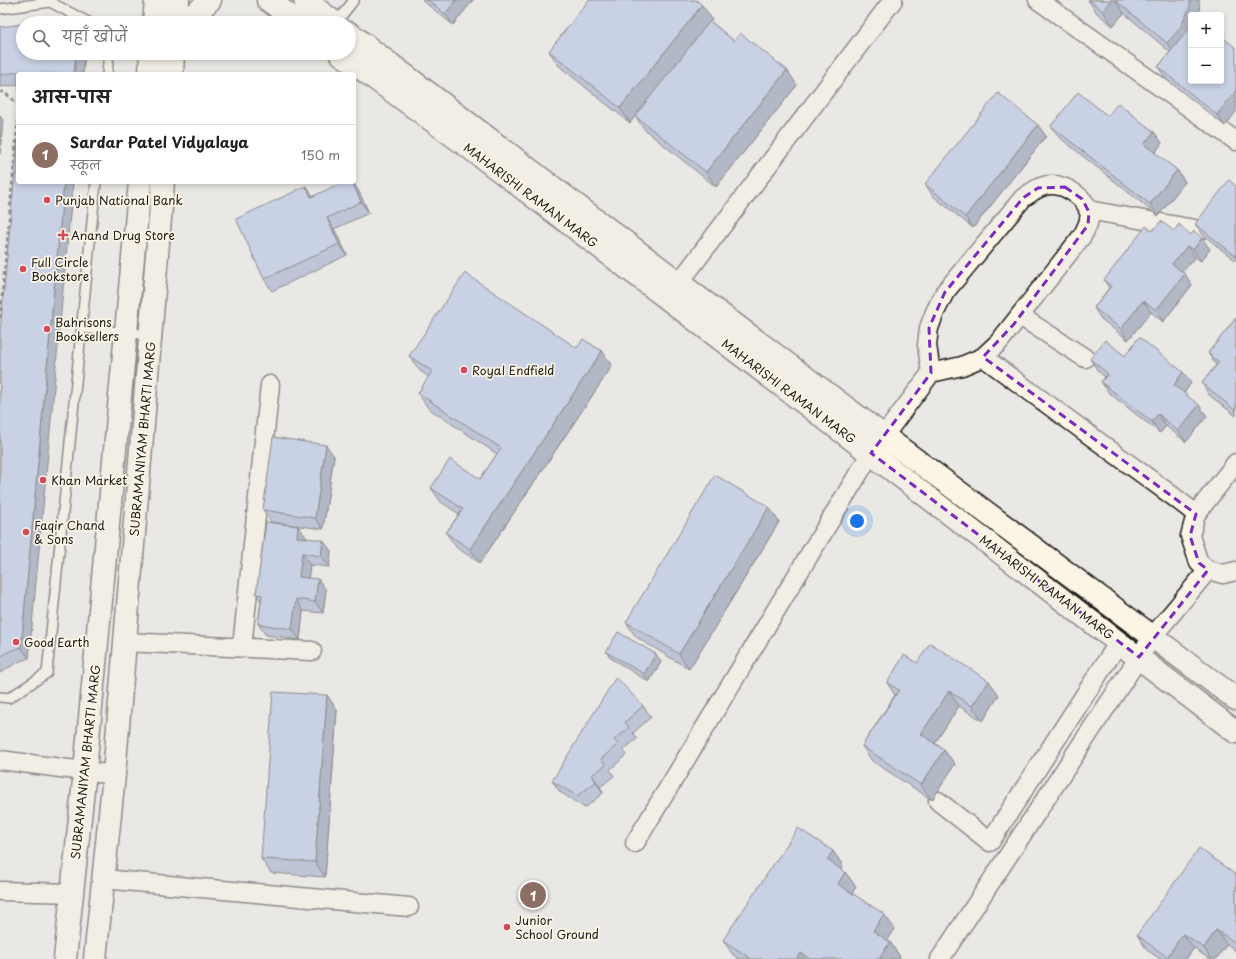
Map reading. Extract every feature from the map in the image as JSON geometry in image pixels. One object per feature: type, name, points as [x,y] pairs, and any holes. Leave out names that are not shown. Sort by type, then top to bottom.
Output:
[{"type":"main road","points":[[155,16],[156,0]]},
{"type":"main road","points":[[177,16],[178,0]]},
{"type":"main road","points":[[193,16],[210,0]]},
{"type":"main road","points":[[268,0],[290,16]]},
{"type":"main road","points":[[305,0],[327,16]]},
{"type":"main road","name":"MAHARISHI RAMAN MARG","points":[[356,38],[679,283],[1119,642],[1236,732]]},
{"type":"main road","points":[[150,72],[151,60]]},
{"type":"main road","points":[[172,72],[173,60]]},
{"type":"main road","name":"MAHARISHI RAMAN MARG","points":[[350,60],[877,445],[1153,636],[1236,699]]},
{"type":"main road","name":"SUBRAMANIYAM BHARTI MARG","points":[[65,959],[85,771],[140,184]]},
{"type":"main road","name":"SUBRAMANIYAM BHARTI MARG","points":[[95,959],[114,775],[163,184]]},
{"type":"street","points":[[679,283],[893,0]]},
{"type":"street","points":[[1040,1],[1236,141]]},
{"type":"street","points":[[635,843],[877,445],[931,373],[962,366],[983,357],[1000,342],[1082,236],[1088,225],[1089,212],[1082,199],[1065,187],[1051,185],[1038,188],[1023,198],[945,292],[929,328],[927,345],[931,373]]},
{"type":"street","points":[[1088,210],[1200,230]]},
{"type":"street","points":[[1020,316],[1085,358]]},
{"type":"street","points":[[983,357],[1196,514]]},
{"type":"street","points":[[242,647],[270,385]]},
{"type":"street","points":[[1236,463],[1196,514],[1190,536],[1199,563],[1208,570],[1223,574],[1236,571]]},
{"type":"street","points":[[940,959],[1153,636],[1208,570]]},
{"type":"street","points":[[125,642],[312,651]]},
{"type":"street","points":[[938,801],[990,842],[1119,642]]},
{"type":"street","points":[[0,760],[114,775]]},
{"type":"street","points":[[103,879],[409,907]]},
{"type":"street","points":[[0,890],[72,893]]},
{"type":"lane","points":[[341,16],[354,0]]},
{"type":"lane","points":[[0,9],[50,2],[77,16]]},
{"type":"lane","points":[[107,72],[108,60]]},
{"type":"lane","points":[[0,697],[9,698],[47,673],[96,184]]},
{"type":"lane","points":[[82,328],[151,335]]},
{"type":"path","points":[[0,92],[4,92],[16,102]]},
{"type":"path","points":[[0,318],[16,142]]},
{"type":"highlighted area","points":[[1065,187],[1082,199],[1089,212],[1088,225],[1014,324],[983,357],[1196,514],[1190,536],[1199,563],[1208,570],[1139,657],[871,453],[931,373],[929,328],[945,292],[1023,198],[1038,188]]},
{"type":"building","points":[[428,0],[456,0],[445,14]]},
{"type":"building","points":[[589,0],[696,0],[702,5],[620,108],[549,51]]},
{"type":"building","points":[[1089,0],[1112,0],[1103,11]]},
{"type":"building","points":[[1115,0],[1190,0],[1190,7],[1180,28],[1167,43]]},
{"type":"building","points":[[710,21],[734,41],[740,33],[787,70],[706,172],[635,116]]},
{"type":"building","points":[[16,25],[16,60],[75,60],[74,72],[24,71],[0,75],[0,27]]},
{"type":"building","points":[[1188,30],[1188,84],[1224,84],[1224,38],[1236,48],[1236,90],[1217,115],[1158,67]]},
{"type":"building","points":[[1078,92],[1108,116],[1118,103],[1154,132],[1144,144],[1177,170],[1150,204],[1051,126]]},
{"type":"building","points":[[998,93],[1038,125],[965,217],[925,184]]},
{"type":"building","points":[[16,160],[16,184],[64,184],[21,647],[0,657],[0,331]]},
{"type":"building","points":[[1229,180],[1236,186],[1236,256],[1195,224]]},
{"type":"building","points":[[339,184],[353,184],[361,202],[327,218],[339,244],[264,279],[236,219],[306,186],[311,197]]},
{"type":"building","points":[[1161,221],[1174,231],[1179,224],[1191,235],[1194,231],[1202,238],[1193,250],[1187,246],[1172,264],[1185,274],[1156,310],[1143,301],[1121,329],[1094,308],[1111,286],[1104,280],[1146,226],[1152,231]]},
{"type":"building","points":[[465,273],[577,348],[583,339],[602,351],[470,549],[446,533],[463,509],[431,488],[450,459],[480,479],[501,448],[418,393],[432,371],[409,356]]},
{"type":"building","points":[[1236,318],[1236,411],[1202,383],[1219,362],[1208,353]]},
{"type":"building","points":[[1139,337],[1183,372],[1174,385],[1199,405],[1178,431],[1158,414],[1152,422],[1101,382],[1108,374],[1090,359],[1105,340],[1125,356]]},
{"type":"building","points":[[273,437],[326,445],[315,518],[263,510]]},
{"type":"building","points":[[715,475],[769,507],[679,654],[626,622]]},
{"type":"building","points":[[266,522],[298,526],[297,537],[323,540],[321,556],[302,553],[299,577],[318,579],[315,602],[296,599],[292,629],[258,624],[262,595],[256,594]]},
{"type":"building","points":[[618,632],[656,654],[644,674],[606,652]]},
{"type":"building","points":[[930,643],[989,681],[972,706],[949,691],[921,734],[944,750],[921,785],[862,746],[899,690],[887,683],[904,655],[917,663]]},
{"type":"building","points":[[616,677],[643,706],[625,722],[629,728],[614,740],[618,744],[601,759],[606,765],[592,775],[596,782],[577,796],[552,781]]},
{"type":"building","points":[[273,692],[327,695],[315,862],[261,859]]},
{"type":"building","points":[[798,828],[833,851],[827,860],[845,872],[838,884],[884,914],[873,931],[890,942],[879,959],[810,959],[801,953],[797,959],[751,959],[723,940]]},
{"type":"building","points":[[1199,848],[1236,875],[1236,943],[1216,930],[1204,948],[1183,934],[1167,957],[1137,935]]},
{"type":"place","name":"Punjab National Bank","points":[[47,200]]},
{"type":"place","name":"Anand Drug Store","points":[[63,235]]},
{"type":"place","name":"Full Circle Bookstore","points":[[23,269]]},
{"type":"place","name":"Bahrisons Booksellers","points":[[47,329]]},
{"type":"place","name":"Royal Endfield","points":[[464,370]]},
{"type":"place","name":"Khan Market","points":[[43,480]]},
{"type":"place","name":"Faqir Chand & Sons","points":[[26,532]]},
{"type":"place","name":"Good Earth","points":[[16,642]]},
{"type":"place","name":"Sardar Patel Vidyalaya","points":[[533,895]]},
{"type":"place","name":"Junior School Ground","points":[[507,927]]}]
